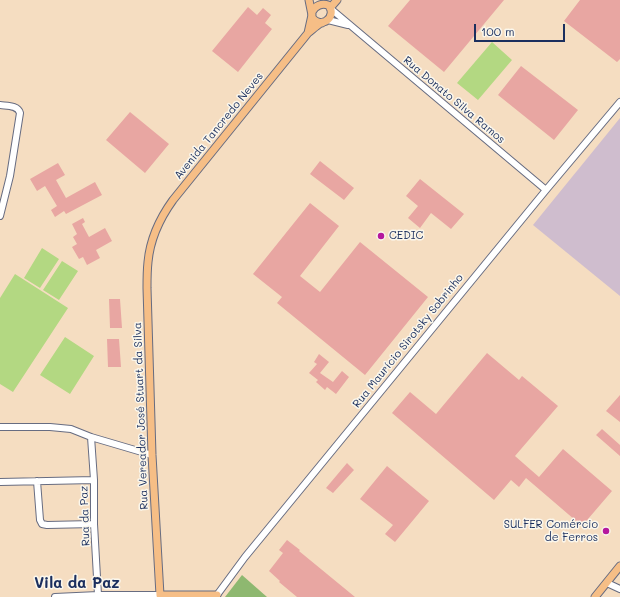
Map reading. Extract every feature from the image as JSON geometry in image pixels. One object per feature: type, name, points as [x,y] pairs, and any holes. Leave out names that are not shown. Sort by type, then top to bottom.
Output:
[{"type":"main road","name":"Avenida Tancredo Neves","points":[[308,33],[312,15],[309,0]]},
{"type":"main road","points":[[330,9],[337,0]]},
{"type":"main road","points":[[319,3],[326,4],[330,9],[331,14],[325,21],[316,21],[312,15],[312,9],[319,3]]},
{"type":"main road","name":"Avenida Tancredo Neves","points":[[153,238],[166,210],[173,200],[308,33],[325,21]]},
{"type":"main road","name":"Rua Vereador José Stuart da Silva","points":[[153,238],[148,261],[147,288],[152,455],[160,596]]},
{"type":"main road","points":[[595,597],[620,566]]},
{"type":"main road","points":[[160,596],[217,596]]},
{"type":"street","name":"Rua Donato Silva Ramos","points":[[330,9],[546,190]]},
{"type":"street","name":"Rua Donato Silva Ramos","points":[[325,21],[349,26]]},
{"type":"street","name":"Rua Maurício Sirotsky Sobrinho","points":[[217,596],[245,557],[620,102]]},
{"type":"street","points":[[0,105],[16,107],[20,113],[10,176],[0,216]]},
{"type":"street","points":[[0,427],[66,428],[152,455]]},
{"type":"street","name":"Rua da Paz","points":[[91,437],[98,595]]},
{"type":"street","points":[[0,482],[94,480]]},
{"type":"street","points":[[37,482],[40,520],[42,524],[94,524]]},
{"type":"street","points":[[607,583],[620,589]]},
{"type":"street","points":[[55,597],[98,595],[160,596]]},
{"type":"shaded area","points":[[620,118],[620,296],[533,225]]},
{"type":"green space","points":[[492,42],[512,60],[478,100],[457,83]]},
{"type":"green space","points":[[42,248],[59,259],[40,288],[24,278]]},
{"type":"green space","points":[[62,261],[78,271],[59,300],[43,290]]},
{"type":"green space","points":[[15,274],[68,308],[13,392],[0,384],[0,298]]},
{"type":"green space","points":[[65,337],[94,356],[70,394],[40,375]]},
{"type":"green space","points":[[242,575],[267,597],[225,597]]},
{"type":"building","points":[[410,0],[504,0],[444,72],[388,26]]},
{"type":"building","points":[[580,0],[620,0],[620,59],[617,62],[564,21]]},
{"type":"building","points":[[248,7],[257,15],[263,8],[271,15],[265,23],[272,29],[238,72],[212,51]]},
{"type":"building","points":[[521,66],[578,110],[554,140],[498,95]]},
{"type":"building","points":[[130,112],[169,144],[145,173],[106,140]]},
{"type":"building","points":[[320,161],[354,188],[344,200],[310,174]]},
{"type":"building","points":[[58,163],[65,175],[56,180],[66,198],[95,182],[102,195],[66,214],[64,211],[55,217],[51,210],[57,206],[45,186],[37,191],[30,179]]},
{"type":"building","points":[[420,179],[464,214],[451,229],[431,213],[420,228],[408,218],[418,206],[406,196]]},
{"type":"building","points":[[310,203],[339,226],[300,276],[320,292],[360,242],[428,297],[365,375],[277,303],[282,297],[253,274]]},
{"type":"building","points":[[83,218],[85,222],[82,224],[89,237],[105,228],[112,241],[96,250],[100,258],[87,265],[83,257],[79,259],[72,247],[77,244],[73,237],[77,234],[72,224]]},
{"type":"building","points":[[109,299],[120,299],[122,328],[110,328]]},
{"type":"building","points":[[107,339],[119,339],[121,367],[108,367]]},
{"type":"building","points":[[487,353],[519,380],[522,376],[558,406],[515,456],[539,477],[563,449],[612,491],[582,526],[526,478],[519,487],[511,480],[494,500],[392,413],[410,392],[436,414]]},
{"type":"building","points":[[319,354],[329,362],[320,373],[333,382],[342,371],[349,377],[336,394],[327,387],[325,390],[316,382],[318,380],[309,373],[317,364],[314,362]]},
{"type":"building","points":[[620,395],[620,422],[606,411]]},
{"type":"building","points":[[602,429],[620,445],[620,456],[596,435]]},
{"type":"building","points":[[347,463],[354,470],[333,493],[326,488]]},
{"type":"building","points":[[387,466],[429,501],[395,542],[385,534],[393,525],[360,499]]},
{"type":"building","points":[[287,540],[355,597],[297,597],[279,582],[280,581],[269,571],[283,553],[279,550]]},
{"type":"place","name":"CEDIC","points":[[381,236]]},
{"type":"place","name":"SULFER Comércio de Ferros","points":[[606,531]]},
{"type":"district","name":"Vila da Paz","points":[[77,583]]}]
